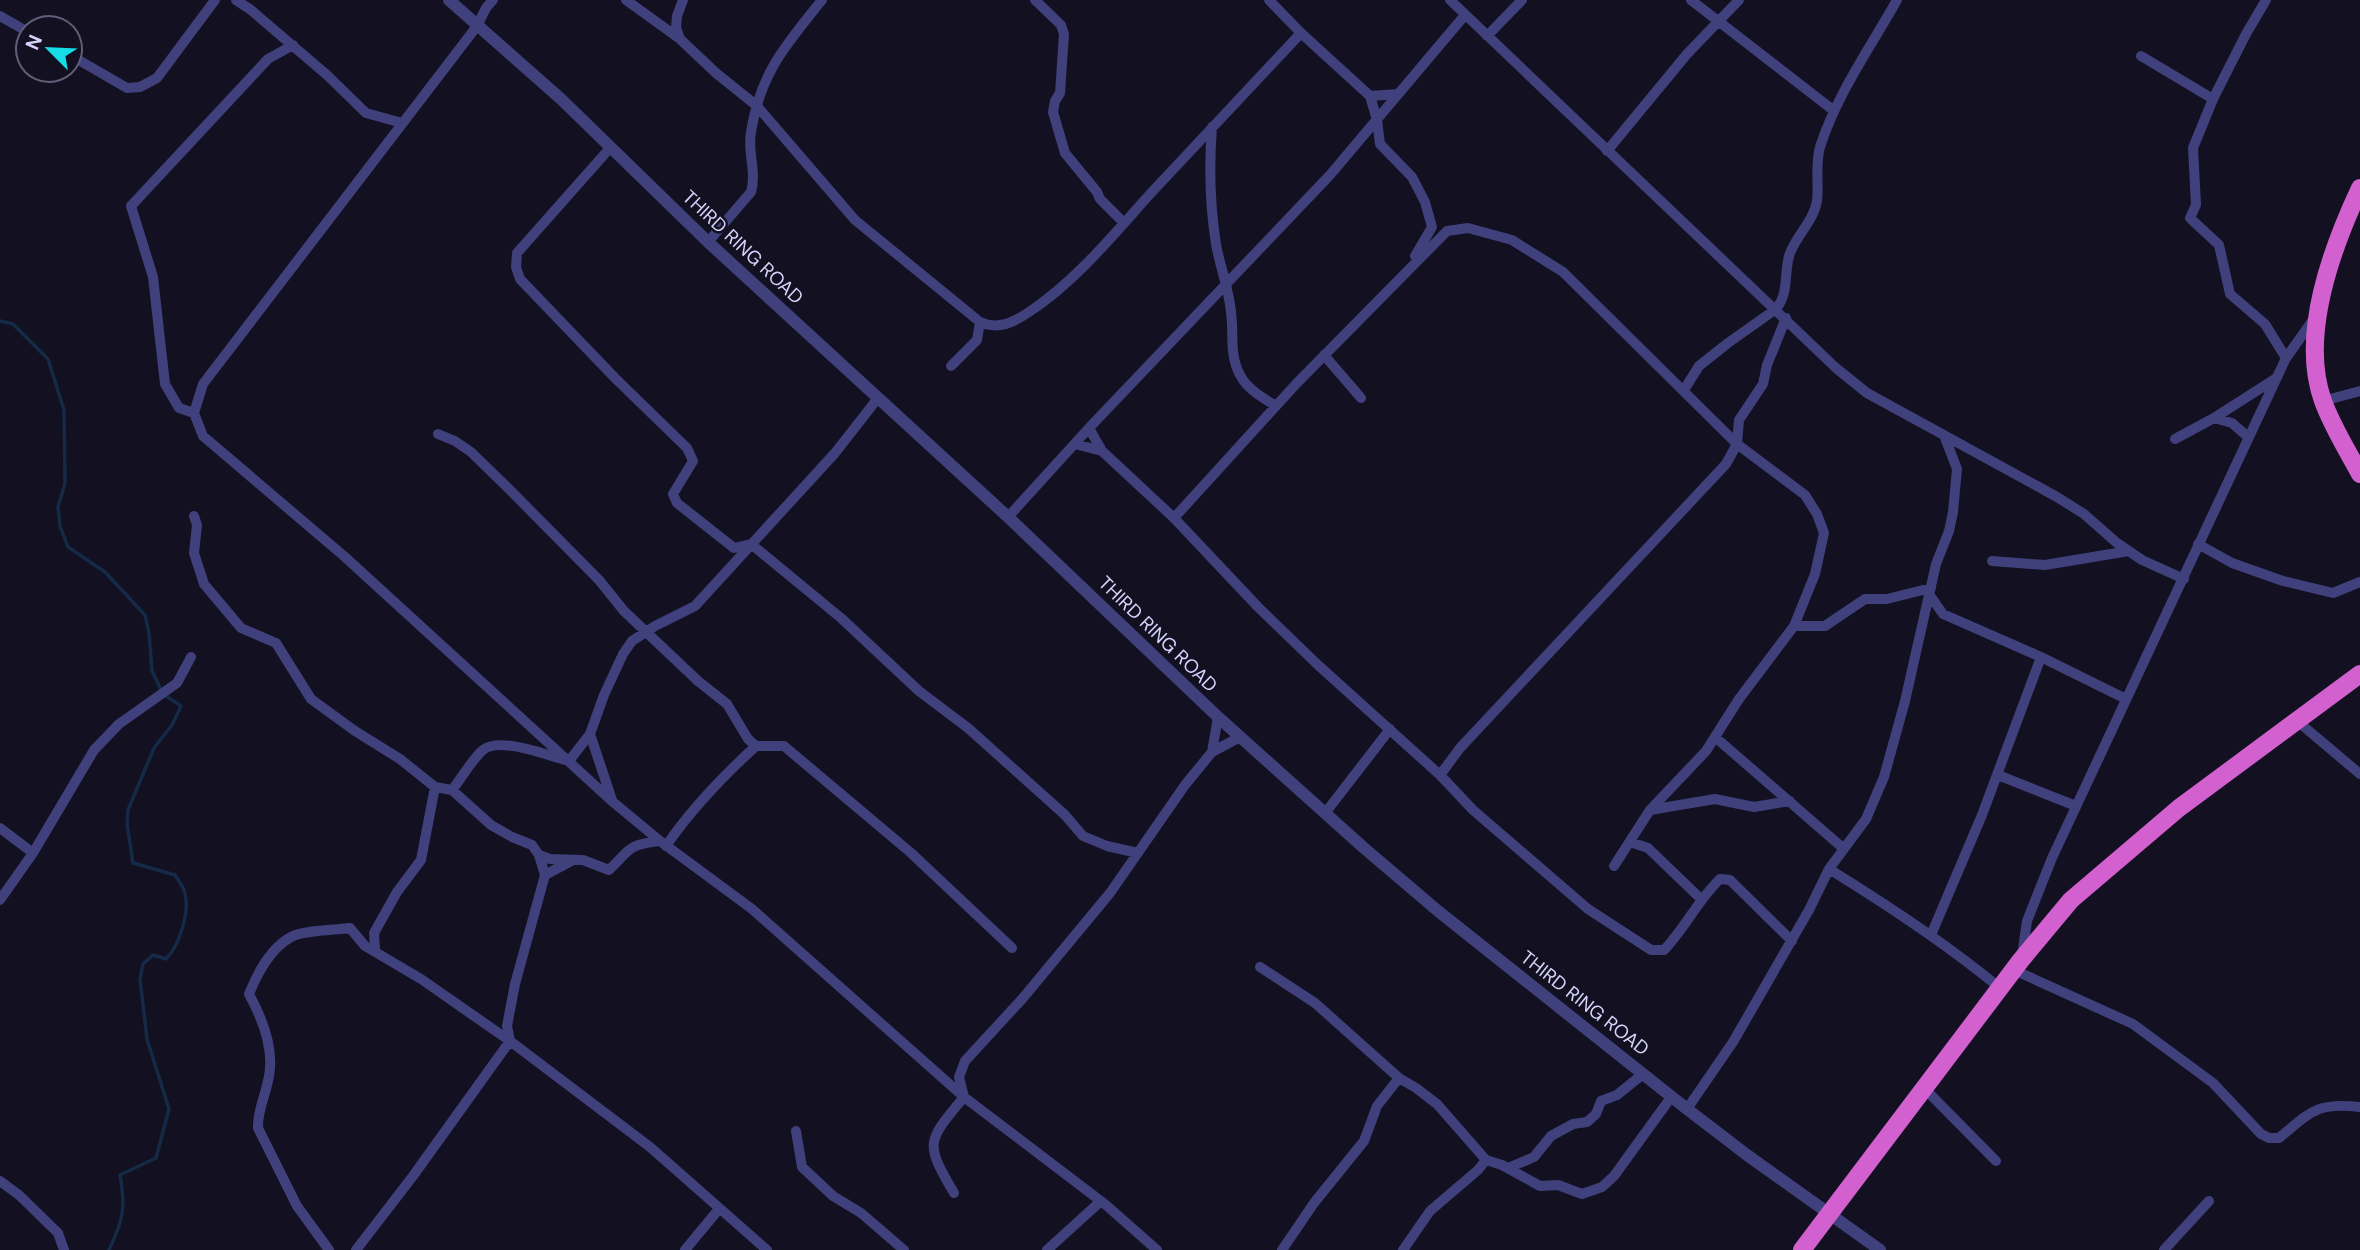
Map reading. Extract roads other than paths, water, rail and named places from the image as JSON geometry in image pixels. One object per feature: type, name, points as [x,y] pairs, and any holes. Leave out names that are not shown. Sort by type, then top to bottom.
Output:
[{"type":"highway","points":[[2360,188],[2332,254],[2322,287],[2318,313],[2316,372],[2323,401],[2360,474]]},
{"type":"highway","points":[[1801,1250],[2018,965],[2071,900],[2179,808],[2360,674]]},
{"type":"street","points":[[84,63],[127,88],[140,87],[157,78],[215,0]]},
{"type":"street","points":[[236,0],[293,45],[366,113],[402,123]]},
{"type":"street","name":"THIRD RING ROAD","points":[[449,0],[561,99],[708,242],[1008,517],[1218,717],[1437,911],[1747,1155],[1880,1250]]},
{"type":"street","points":[[493,0],[477,26],[203,384],[194,413],[203,436],[345,557],[613,802],[663,844],[752,909],[964,1097],[1129,1223],[1157,1250]]},
{"type":"street","points":[[626,0],[680,39],[757,106],[855,220],[980,322],[992,327],[1008,324],[1028,313],[1090,260],[1301,33]]},
{"type":"street","points":[[680,39],[676,27],[683,0]]},
{"type":"street","points":[[708,242],[751,192],[754,182],[750,135],[763,82],[784,48],[822,0]]},
{"type":"street","points":[[1035,0],[1061,25],[1064,34],[1060,93],[1053,112],[1065,153],[1100,199],[1124,223]]},
{"type":"street","points":[[1269,0],[1370,96],[1380,144],[1412,177],[1425,202],[1432,228],[1408,270]]},
{"type":"street","points":[[1450,0],[1836,368],[1867,393],[2084,514],[2117,543],[2142,560],[2184,579]]},
{"type":"street","points":[[1487,36],[1522,0]]},
{"type":"street","points":[[1691,0],[1833,110]]},
{"type":"street","points":[[1607,151],[1687,54],[1740,0]]},
{"type":"street","points":[[1684,390],[1699,366],[1776,309],[1786,290],[1787,265],[1791,252],[1812,216],[1817,201],[1819,151],[1833,110],[1897,0]]},
{"type":"street","points":[[2266,0],[2213,99],[2193,148],[2196,205],[2190,218],[2219,245],[2231,293],[2264,324],[2286,358]]},
{"type":"street","points":[[1008,517],[1330,175],[1465,15]]},
{"type":"street","points":[[194,413],[179,408],[165,384],[153,277],[131,206],[268,59],[293,45]]},
{"type":"street","points":[[2141,56],[2213,99]]},
{"type":"street","points":[[1370,96],[1398,94]]},
{"type":"street","points":[[1212,126],[1209,164],[1216,243],[1232,315],[1231,348],[1234,362],[1242,379],[1253,391],[1276,406]]},
{"type":"street","points":[[610,148],[517,253],[516,267],[520,279],[687,448],[693,461],[673,494],[677,503],[734,548],[751,544]]},
{"type":"street","points":[[1187,153],[1209,164]]},
{"type":"street","points":[[1174,518],[1324,355],[1447,231],[1468,228],[1512,240],[1563,272],[1737,443],[1805,495],[1817,514],[1824,533],[1815,575],[1794,626],[1739,699],[1706,751],[1650,810],[1614,866]]},
{"type":"street","points":[[2318,313],[2286,358],[2276,378],[2052,858],[2027,921],[2018,965],[2133,1024],[2213,1083],[2261,1134],[2269,1138],[2279,1138],[2308,1114],[2324,1105],[2360,1107]]},
{"type":"street","points":[[1440,775],[1460,748],[1726,464],[1737,443],[1739,420],[1763,384],[1767,365],[1786,318]]},
{"type":"street","points":[[951,366],[977,340],[980,322]]},
{"type":"street","points":[[1324,355],[1361,398]]},
{"type":"street","points":[[2175,439],[2214,418],[2276,378]]},
{"type":"street","points":[[2323,401],[2360,391]]},
{"type":"street","points":[[569,761],[590,734],[604,695],[632,641],[695,606],[835,453],[878,398]]},
{"type":"street","points":[[2214,418],[2232,423],[2248,437]]},
{"type":"street","points":[[1089,428],[1102,451],[1174,518],[1318,665],[1440,775],[1465,803],[1521,854],[1588,909],[1651,950],[1664,950],[1720,879],[1730,880],[1792,940]]},
{"type":"street","points":[[438,434],[471,452],[599,580],[624,611],[698,681],[727,704],[748,740],[756,746],[784,746],[910,852],[1012,948]]},
{"type":"street","points":[[1688,1109],[1733,1042],[1829,869],[1866,819],[1884,777],[1936,564],[1951,521],[1957,469],[1944,435]]},
{"type":"street","points":[[1075,444],[1102,451]]},
{"type":"street","points":[[1957,469],[1972,452]]},
{"type":"street","points":[[194,516],[197,525],[194,553],[204,584],[241,628],[276,643],[311,699],[400,759],[435,787],[452,790],[491,825],[532,845],[539,855],[545,875]]},
{"type":"street","points":[[751,544],[842,618],[909,682],[968,728],[1065,816],[1083,836],[1107,846],[1138,853]]},
{"type":"street","points":[[2198,544],[2232,563],[2283,581],[2333,593],[2360,582]]},
{"type":"street","points":[[1992,561],[2045,565],[2129,551]]},
{"type":"street","points":[[1794,626],[1825,626],[1865,599],[1887,599],[1930,591]]},
{"type":"street","points":[[1930,591],[1943,614]]},
{"type":"street","points":[[1924,617],[1943,614],[2041,657],[2126,699]]},
{"type":"street","points":[[0,900],[33,853],[94,750],[119,724],[177,683],[191,657]]},
{"type":"street","points":[[1931,935],[1998,775],[2041,657]]},
{"type":"street","points":[[1212,752],[1218,717]]},
{"type":"street","points":[[2296,719],[2360,774]]},
{"type":"street","points":[[1326,812],[1390,729]]},
{"type":"street","points":[[590,734],[613,802]]},
{"type":"street","points":[[964,1097],[959,1077],[965,1061],[1023,998],[1110,893],[1185,785],[1212,752],[1240,737]]},
{"type":"street","points":[[1714,737],[1844,849]]},
{"type":"street","points":[[452,790],[482,750],[495,745],[512,746],[569,761]]},
{"type":"street","points":[[539,855],[550,859],[583,860],[609,870],[623,853],[633,847],[663,844],[702,798],[756,746]]},
{"type":"street","points":[[1998,775],[2076,806]]},
{"type":"street","points":[[376,950],[374,933],[397,892],[421,860],[435,787]]},
{"type":"street","points":[[1650,810],[1716,799],[1754,807],[1790,801]]},
{"type":"street","points":[[0,828],[33,853]]},
{"type":"street","points":[[1630,842],[1648,848],[1702,900]]},
{"type":"street","points":[[356,1250],[510,1041],[507,1026],[515,984],[550,859]]},
{"type":"street","points":[[545,875],[573,859]]},
{"type":"street","points":[[1829,869],[1891,906],[2001,989]]},
{"type":"street","points":[[329,1250],[296,1206],[258,1128],[270,1068],[263,1020],[249,994],[257,975],[278,947],[293,936],[350,928],[365,946],[376,950],[510,1041],[650,1147],[767,1250]]},
{"type":"street","points":[[1260,967],[1315,1003],[1399,1078],[1437,1104],[1486,1160],[1508,1168],[1540,1186],[1558,1185],[1582,1194],[1602,1186],[1614,1177],[1672,1096]]},
{"type":"street","points":[[1508,1168],[1534,1157],[1551,1136],[1573,1124],[1587,1122],[1596,1114],[1601,1101],[1618,1095],[1643,1074]]},
{"type":"street","points":[[1282,1250],[1314,1203],[1364,1141],[1377,1105],[1399,1078]]},
{"type":"street","points":[[1924,1088],[1996,1161]]},
{"type":"street","points":[[954,1193],[934,1160],[933,1139],[964,1097]]},
{"type":"street","points":[[796,1131],[802,1167],[833,1196],[861,1213],[904,1250]]},
{"type":"street","points":[[1403,1250],[1430,1211],[1486,1160]]},
{"type":"street","points":[[0,1181],[19,1195],[58,1233],[64,1250]]},
{"type":"street","points":[[1047,1250],[1101,1201]]},
{"type":"street","points":[[2170,1248],[2209,1201]]},
{"type":"street","points":[[685,1250],[719,1209]]},
{"type":"waterway","points":[[0,321],[13,324],[48,359],[64,410],[65,483],[58,507],[60,526],[68,547],[105,572],[145,615],[152,671],[163,694],[181,706],[172,725],[154,748],[128,810],[127,824],[133,863],[175,875],[186,898],[183,926],[176,945],[166,959],[153,955],[143,964],[140,979],[147,1039],[169,1109],[156,1158],[120,1175],[122,1214],[109,1250]]}]
